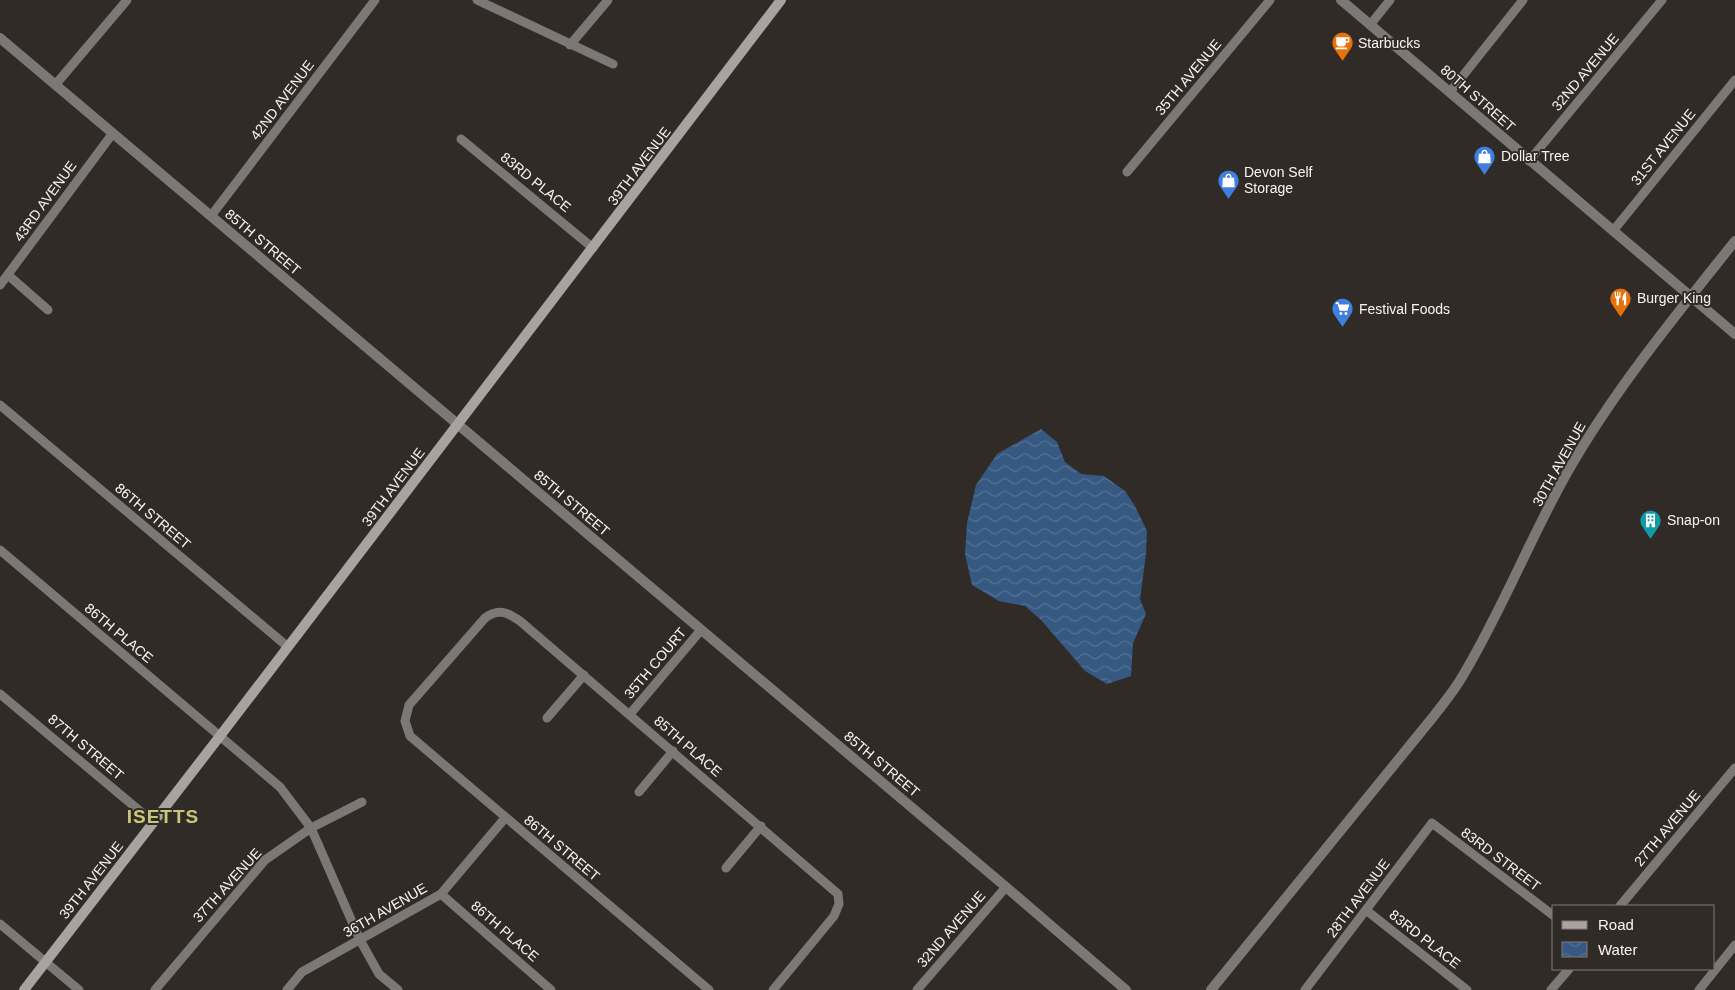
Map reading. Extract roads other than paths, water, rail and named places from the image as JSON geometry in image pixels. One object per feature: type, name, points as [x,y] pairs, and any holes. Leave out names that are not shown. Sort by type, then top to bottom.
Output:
[{"type":"main road","name":"39TH AVENUE","points":[[24,990],[458,425],[781,0]]},
{"type":"street","points":[[56,84],[127,0]]},
{"type":"street","name":"42ND AVENUE","points":[[211,216],[375,0]]},
{"type":"street","points":[[477,0],[613,64]]},
{"type":"street","points":[[570,45],[608,0]]},
{"type":"street","name":"35TH AVENUE","points":[[1126,172],[1270,0]]},
{"type":"street","name":"80TH STREET","points":[[1341,0],[1735,334]]},
{"type":"street","points":[[1370,25],[1390,0]]},
{"type":"street","points":[[1450,92],[1523,0]]},
{"type":"street","name":"32ND AVENUE","points":[[1529,160],[1662,0]]},
{"type":"street","name":"85TH STREET","points":[[0,38],[1126,990]]},
{"type":"street","name":"31ST AVENUE","points":[[1613,231],[1735,80]]},
{"type":"street","name":"43RD AVENUE","points":[[0,286],[113,133]]},
{"type":"street","name":"83RD PLACE","points":[[461,139],[593,248]]},
{"type":"street","name":"30TH AVENUE","points":[[1211,990],[1433,717],[1461,679],[1568,472],[1594,429],[1618,393],[1735,241]]},
{"type":"street","points":[[8,275],[48,310]]},
{"type":"street","name":"86TH STREET","points":[[0,405],[288,647]]},
{"type":"street","name":"86TH PLACE","points":[[0,550],[280,787],[310,828],[360,940]]},
{"type":"street","name":"85TH PLACE","points":[[405,721],[409,705],[485,618],[491,613],[500,612],[510,614],[520,621],[838,894],[839,904],[834,916],[773,990]]},
{"type":"street","name":"35TH COURT","points":[[630,714],[701,630]]},
{"type":"street","points":[[548,718],[584,675]]},
{"type":"street","name":"87TH STREET","points":[[0,694],[153,822]]},
{"type":"street","name":"86TH STREET","points":[[405,721],[410,736],[708,990]]},
{"type":"street","points":[[639,792],[673,751]]},
{"type":"street","name":"27TH AVENUE","points":[[1621,905],[1735,768]]},
{"type":"street","name":"37TH AVENUE","points":[[155,990],[265,860],[310,828],[362,802]]},
{"type":"street","name":"36TH AVENUE","points":[[287,990],[302,972],[441,894],[505,818]]},
{"type":"street","name":"28TH AVENUE","points":[[1305,990],[1432,823]]},
{"type":"street","name":"83RD STREET","points":[[1432,823],[1552,914]]},
{"type":"street","points":[[726,868],[761,826]]},
{"type":"street","name":"32ND AVENUE","points":[[917,990],[1006,887]]},
{"type":"street","name":"86TH PLACE","points":[[441,894],[551,990]]},
{"type":"street","name":"83RD PLACE","points":[[1366,910],[1467,990]]},
{"type":"street","points":[[0,924],[80,990]]},
{"type":"street","points":[[360,940],[379,974],[398,990]]},
{"type":"street","points":[[1700,990],[1735,944]]},
{"type":"street","points":[[1551,990],[1568,970]]},
{"type":"water","points":[[1041,429],[1057,442],[1065,462],[1081,474],[1104,476],[1125,491],[1135,506],[1147,531],[1140,599],[1146,614],[1133,643],[1131,676],[1107,684],[1085,671],[1041,620],[1025,606],[999,601],[972,585],[965,554],[967,523],[976,485],[997,454]]},
{"type":"place","name":"Starbucks","points":[[1342,62]]},
{"type":"place","name":"Dollar Tree","points":[[1485,175]]},
{"type":"place","name":"Devon Self Storage","points":[[1228,199]]},
{"type":"place","name":"Burger King","points":[[1621,317]]},
{"type":"place","name":"Festival Foods","points":[[1343,328]]},
{"type":"place","name":"Snap-on","points":[[1651,539]]},
{"type":"district","name":"ISETTS","points":[[163,816]]}]
